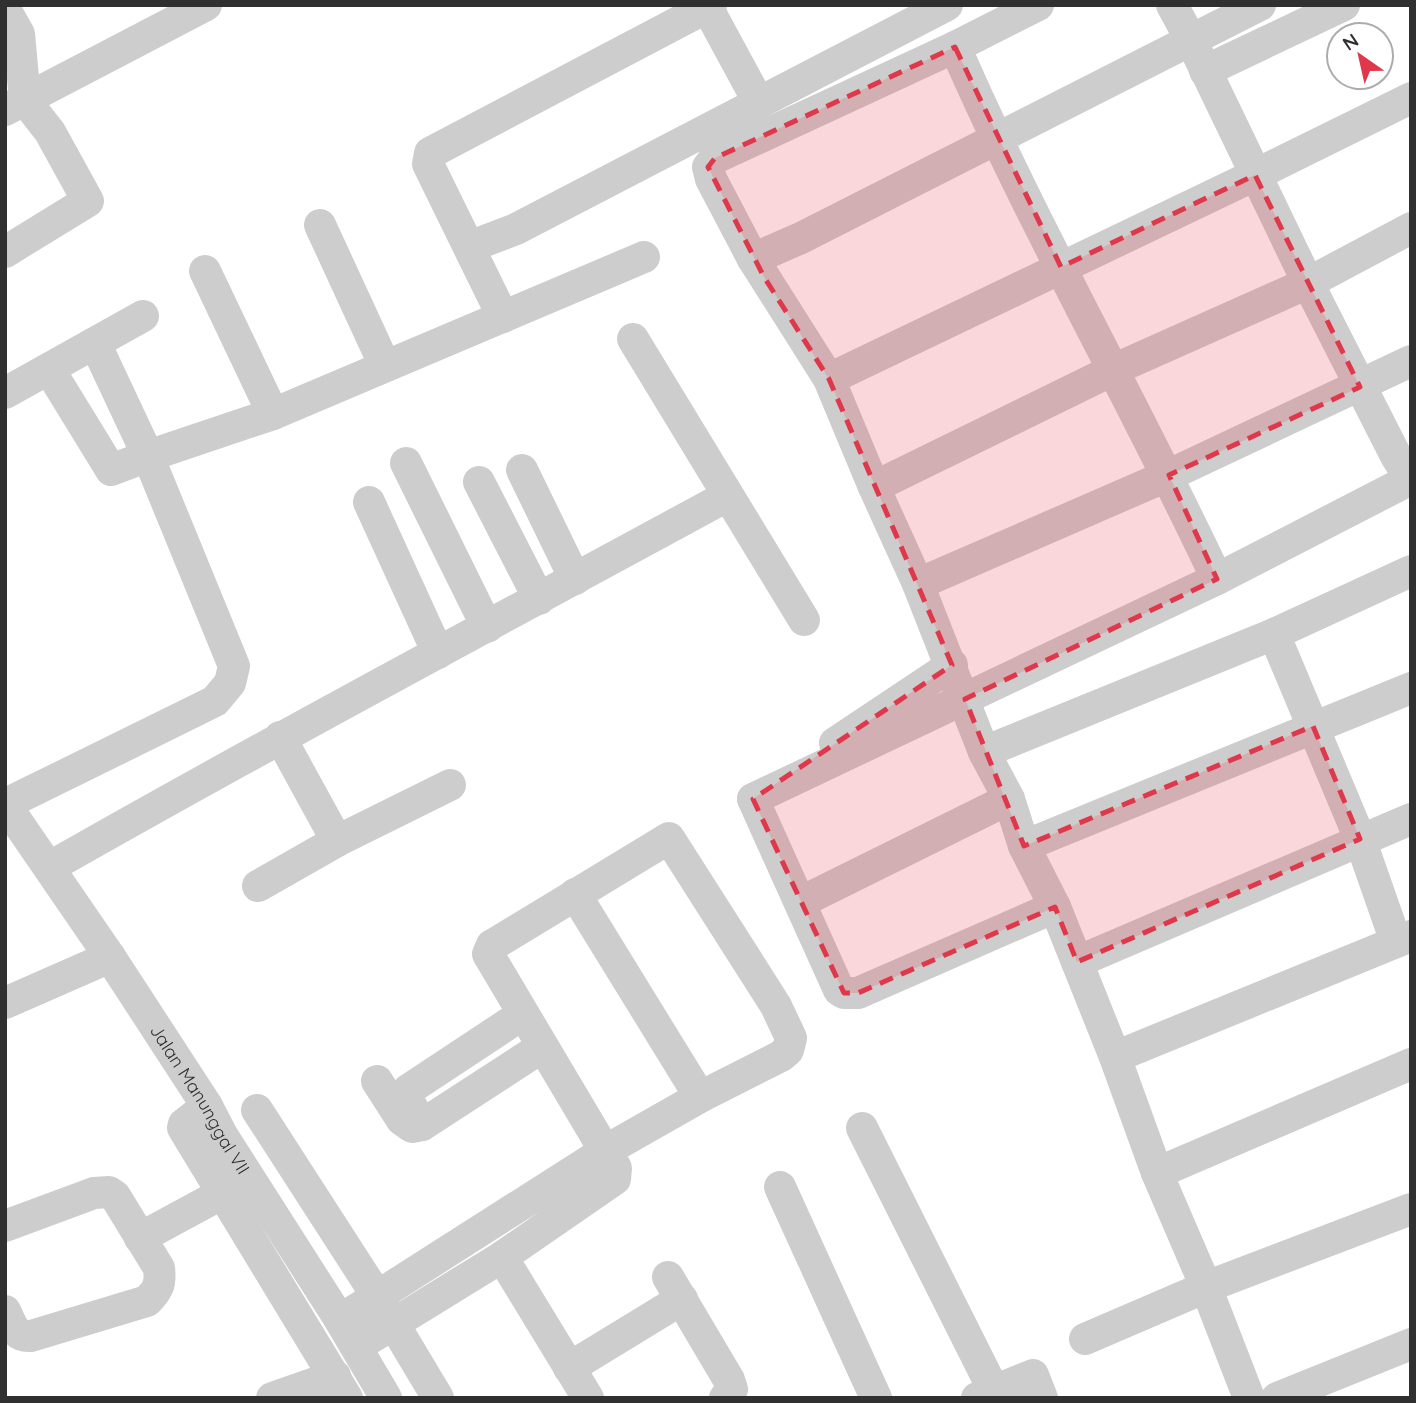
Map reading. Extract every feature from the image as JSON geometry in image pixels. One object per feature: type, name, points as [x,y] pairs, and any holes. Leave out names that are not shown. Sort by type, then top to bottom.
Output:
[{"type":"street","points":[[15,105],[206,5]]},
{"type":"street","points":[[469,247],[516,229],[947,5]]},
{"type":"street","points":[[1038,5],[955,47],[715,158],[708,167],[711,179],[753,259],[829,379],[952,665],[985,752],[1009,799],[1024,846],[1055,907],[1115,1057],[1157,1173],[1250,1398]]},
{"type":"street","points":[[753,799],[1217,579],[1410,479],[1360,387],[1172,5]]},
{"type":"street","points":[[753,259],[801,238],[1260,5]]},
{"type":"street","points":[[1205,71],[1343,5]]},
{"type":"street","points":[[503,317],[428,164],[430,153],[709,6],[759,103]]},
{"type":"street","points":[[5,9],[19,34],[15,105]]},
{"type":"street","points":[[955,47],[995,138],[1169,475],[1217,579]]},
{"type":"street","points":[[829,379],[1411,98]]},
{"type":"street","points":[[5,252],[88,201],[50,132],[15,105]]},
{"type":"street","points":[[320,225],[385,366]]},
{"type":"street","points":[[874,487],[1115,369],[1308,283],[1411,228]]},
{"type":"street","points":[[49,369],[111,470],[273,414],[645,257]]},
{"type":"street","points":[[205,271],[273,414]]},
{"type":"street","points":[[5,393],[143,316]]},
{"type":"street","points":[[633,339],[804,620]]},
{"type":"street","points":[[5,804],[215,701],[230,683],[234,666],[148,456],[95,343]]},
{"type":"street","points":[[918,584],[1169,475],[1411,361]]},
{"type":"street","points":[[406,463],[487,627]]},
{"type":"street","points":[[522,470],[575,579]]},
{"type":"street","points":[[479,482],[539,599]]},
{"type":"street","points":[[50,867],[280,737],[727,496]]},
{"type":"street","points":[[369,502],[439,653]]},
{"type":"street","points":[[985,752],[1274,634],[1411,571]]},
{"type":"street","points":[[1115,1057],[1404,939],[1274,634]]},
{"type":"street","points":[[753,799],[952,665]]},
{"type":"street","points":[[1024,846],[1411,688]]},
{"type":"street","points":[[280,737],[337,841]]},
{"type":"street","points":[[258,886],[337,841],[450,785]]},
{"type":"street","points":[[753,799],[839,990],[853,994],[1055,907]]},
{"type":"street","points":[[801,902],[1009,799]]},
{"type":"street","name":"Jalan Manunggal VII","points":[[5,804],[16,843],[50,867],[207,1107],[386,1398]]},
{"type":"street","points":[[1077,961],[1411,819]]},
{"type":"street","points":[[340,1320],[605,1152],[699,1097],[788,1050],[791,1038],[776,1006],[669,838],[489,949],[490,958],[542,1047],[605,1152],[616,1168],[617,1175],[611,1182],[502,1257],[356,1347]]},
{"type":"street","points":[[575,894],[699,1097]]},
{"type":"street","points":[[5,1003],[110,957]]},
{"type":"street","points":[[422,1125],[405,1095],[408,1090],[523,1014]]},
{"type":"street","points":[[377,1081],[402,1120],[412,1127],[422,1125],[542,1047]]},
{"type":"street","points":[[1157,1173],[1411,1064]]},
{"type":"street","points":[[207,1107],[184,1124],[183,1128],[341,1387],[272,1398]]},
{"type":"street","points":[[257,1110],[377,1296],[438,1398]]},
{"type":"street","points":[[862,1128],[986,1394],[1032,1375],[1042,1398]]},
{"type":"street","points":[[780,1188],[876,1398]]},
{"type":"street","points":[[5,1226],[94,1193],[109,1192],[115,1196],[159,1268],[160,1279],[158,1291],[147,1301],[31,1336],[16,1333],[5,1311]]},
{"type":"street","points":[[140,1238],[223,1193]]},
{"type":"street","points":[[1085,1339],[1206,1287],[1411,1209]]},
{"type":"street","points":[[502,1257],[588,1398]]},
{"type":"street","points":[[569,1368],[675,1288],[729,1380],[732,1389],[726,1398]]},
{"type":"street","points":[[1277,1398],[1411,1344]]},
{"type":"highlighted area","points":[[955,47],[1061,267],[1255,175],[1360,387],[1169,475],[1217,579],[965,699],[1024,846],[1313,726],[1360,839],[1077,962],[1055,907],[858,993],[844,993],[753,799],[952,665],[829,379],[764,277],[708,167],[715,158]]}]
